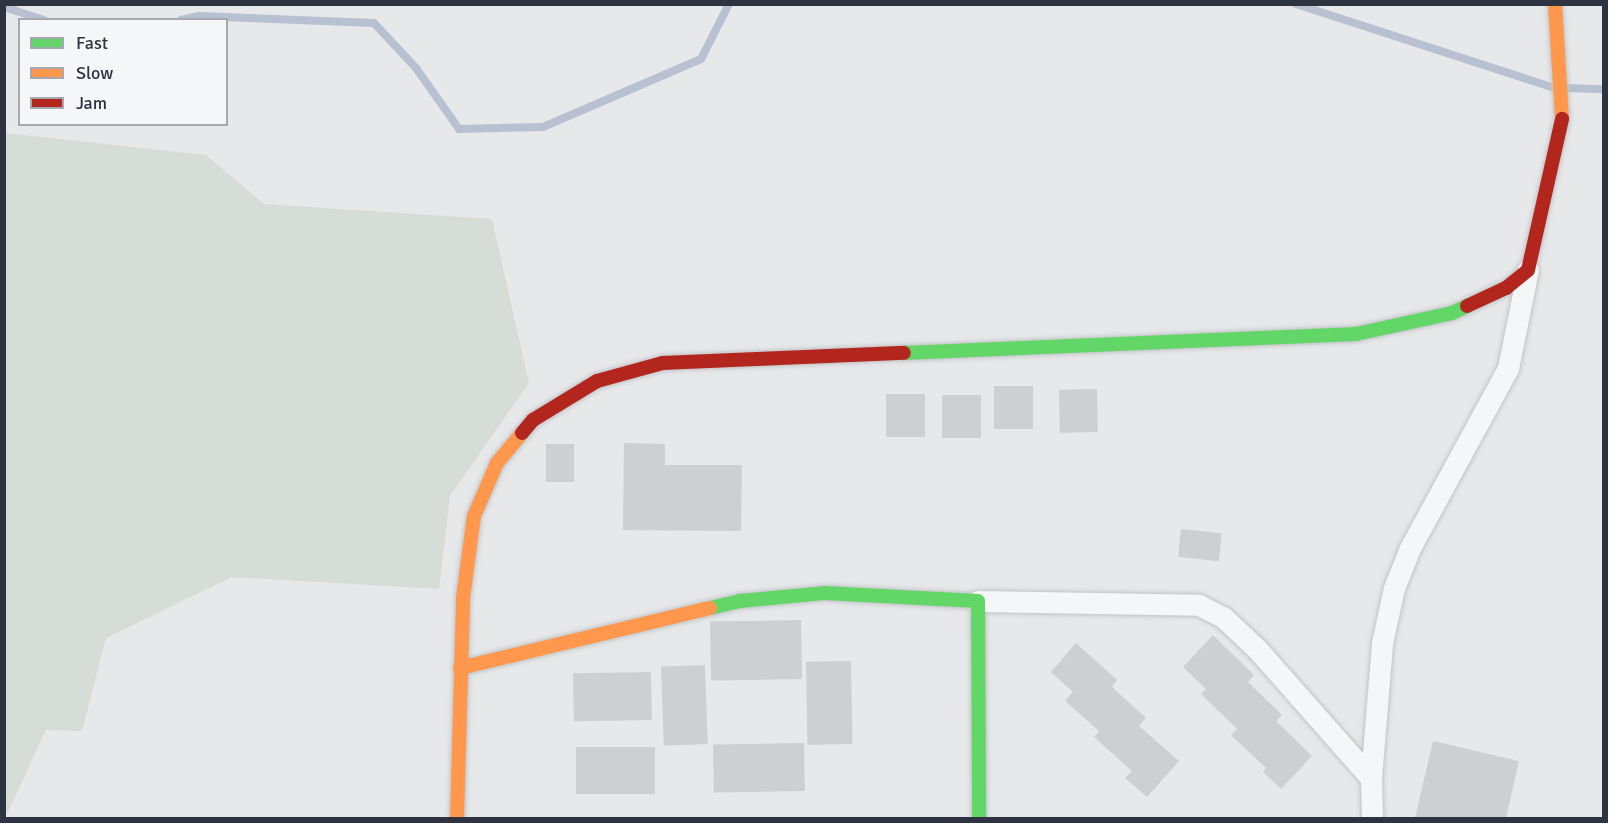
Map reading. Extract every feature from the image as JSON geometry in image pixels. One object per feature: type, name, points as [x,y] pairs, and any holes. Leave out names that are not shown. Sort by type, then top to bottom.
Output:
[{"type":"main road","points":[[457,819],[463,598],[474,516],[497,463],[533,420],[597,381],[663,363],[1356,334],[1452,313],[1506,288],[1528,270],[1563,114],[1558,71],[1555,4]]},
{"type":"main road","points":[[460,668],[740,601],[824,593],[978,601],[979,819]]},
{"type":"street","points":[[1372,819],[1371,778],[1382,643],[1394,588],[1410,548],[1508,368],[1528,270]]},
{"type":"street","points":[[978,601],[1199,605],[1223,617],[1258,650],[1371,778]]},
{"type":"shaded area","points":[[5,133],[206,155],[264,204],[492,219],[529,383],[450,496],[439,589],[232,577],[106,638],[82,731],[46,730],[5,818]]},
{"type":"building","points":[[994,386],[1033,386],[1033,429],[994,429]]},
{"type":"building","points":[[1097,389],[1098,432],[1060,433],[1059,390]]},
{"type":"building","points":[[886,394],[925,394],[925,437],[886,437]]},
{"type":"building","points":[[942,395],[981,395],[981,438],[942,438]]},
{"type":"building","points":[[624,443],[665,444],[665,465],[742,465],[741,531],[623,530]]},
{"type":"building","points":[[546,444],[574,444],[574,482],[546,482]]},
{"type":"building","points":[[1181,529],[1222,533],[1219,561],[1178,557]]},
{"type":"building","points":[[801,620],[802,679],[711,681],[710,622]]},
{"type":"building","points":[[1213,635],[1254,675],[1248,682],[1282,715],[1276,721],[1312,756],[1281,789],[1263,772],[1266,768],[1231,735],[1237,729],[1201,694],[1206,689],[1183,667]]},
{"type":"building","points":[[1076,643],[1117,680],[1112,687],[1146,718],[1139,726],[1179,761],[1147,797],[1125,778],[1132,771],[1094,737],[1099,731],[1065,701],[1073,692],[1051,672]]},
{"type":"building","points":[[851,661],[852,744],[807,745],[806,662]]},
{"type":"building","points":[[705,665],[708,744],[664,745],[661,667]]},
{"type":"building","points":[[651,672],[652,720],[574,721],[573,673]]},
{"type":"building","points":[[1433,741],[1519,761],[1506,818],[1415,818]]},
{"type":"building","points":[[804,743],[805,791],[714,793],[713,745]]},
{"type":"building","points":[[576,747],[655,747],[655,794],[576,794]]},
{"type":"waterway","points":[[190,18],[199,16],[374,23],[416,68],[459,129],[543,127],[701,59],[729,4]]},
{"type":"waterway","points":[[1296,4],[1554,88]]},
{"type":"waterway","points":[[4,7],[38,18]]},
{"type":"waterway","points":[[1566,88],[1604,89]]},
{"type":"traffic: fast","points":[[904,353],[1356,334],[1452,313],[1467,306]]},
{"type":"traffic: fast","points":[[710,608],[740,601],[824,593],[978,601],[979,818]]},
{"type":"traffic: slow","points":[[1555,4],[1562,119]]},
{"type":"traffic: slow","points":[[457,818],[463,598],[474,516],[497,463],[522,433]]},
{"type":"traffic: slow","points":[[460,668],[710,608]]},
{"type":"traffic: jam","points":[[1467,306],[1506,288],[1528,270],[1562,119]]},
{"type":"traffic: jam","points":[[522,433],[533,420],[597,381],[663,363],[904,353]]}]
